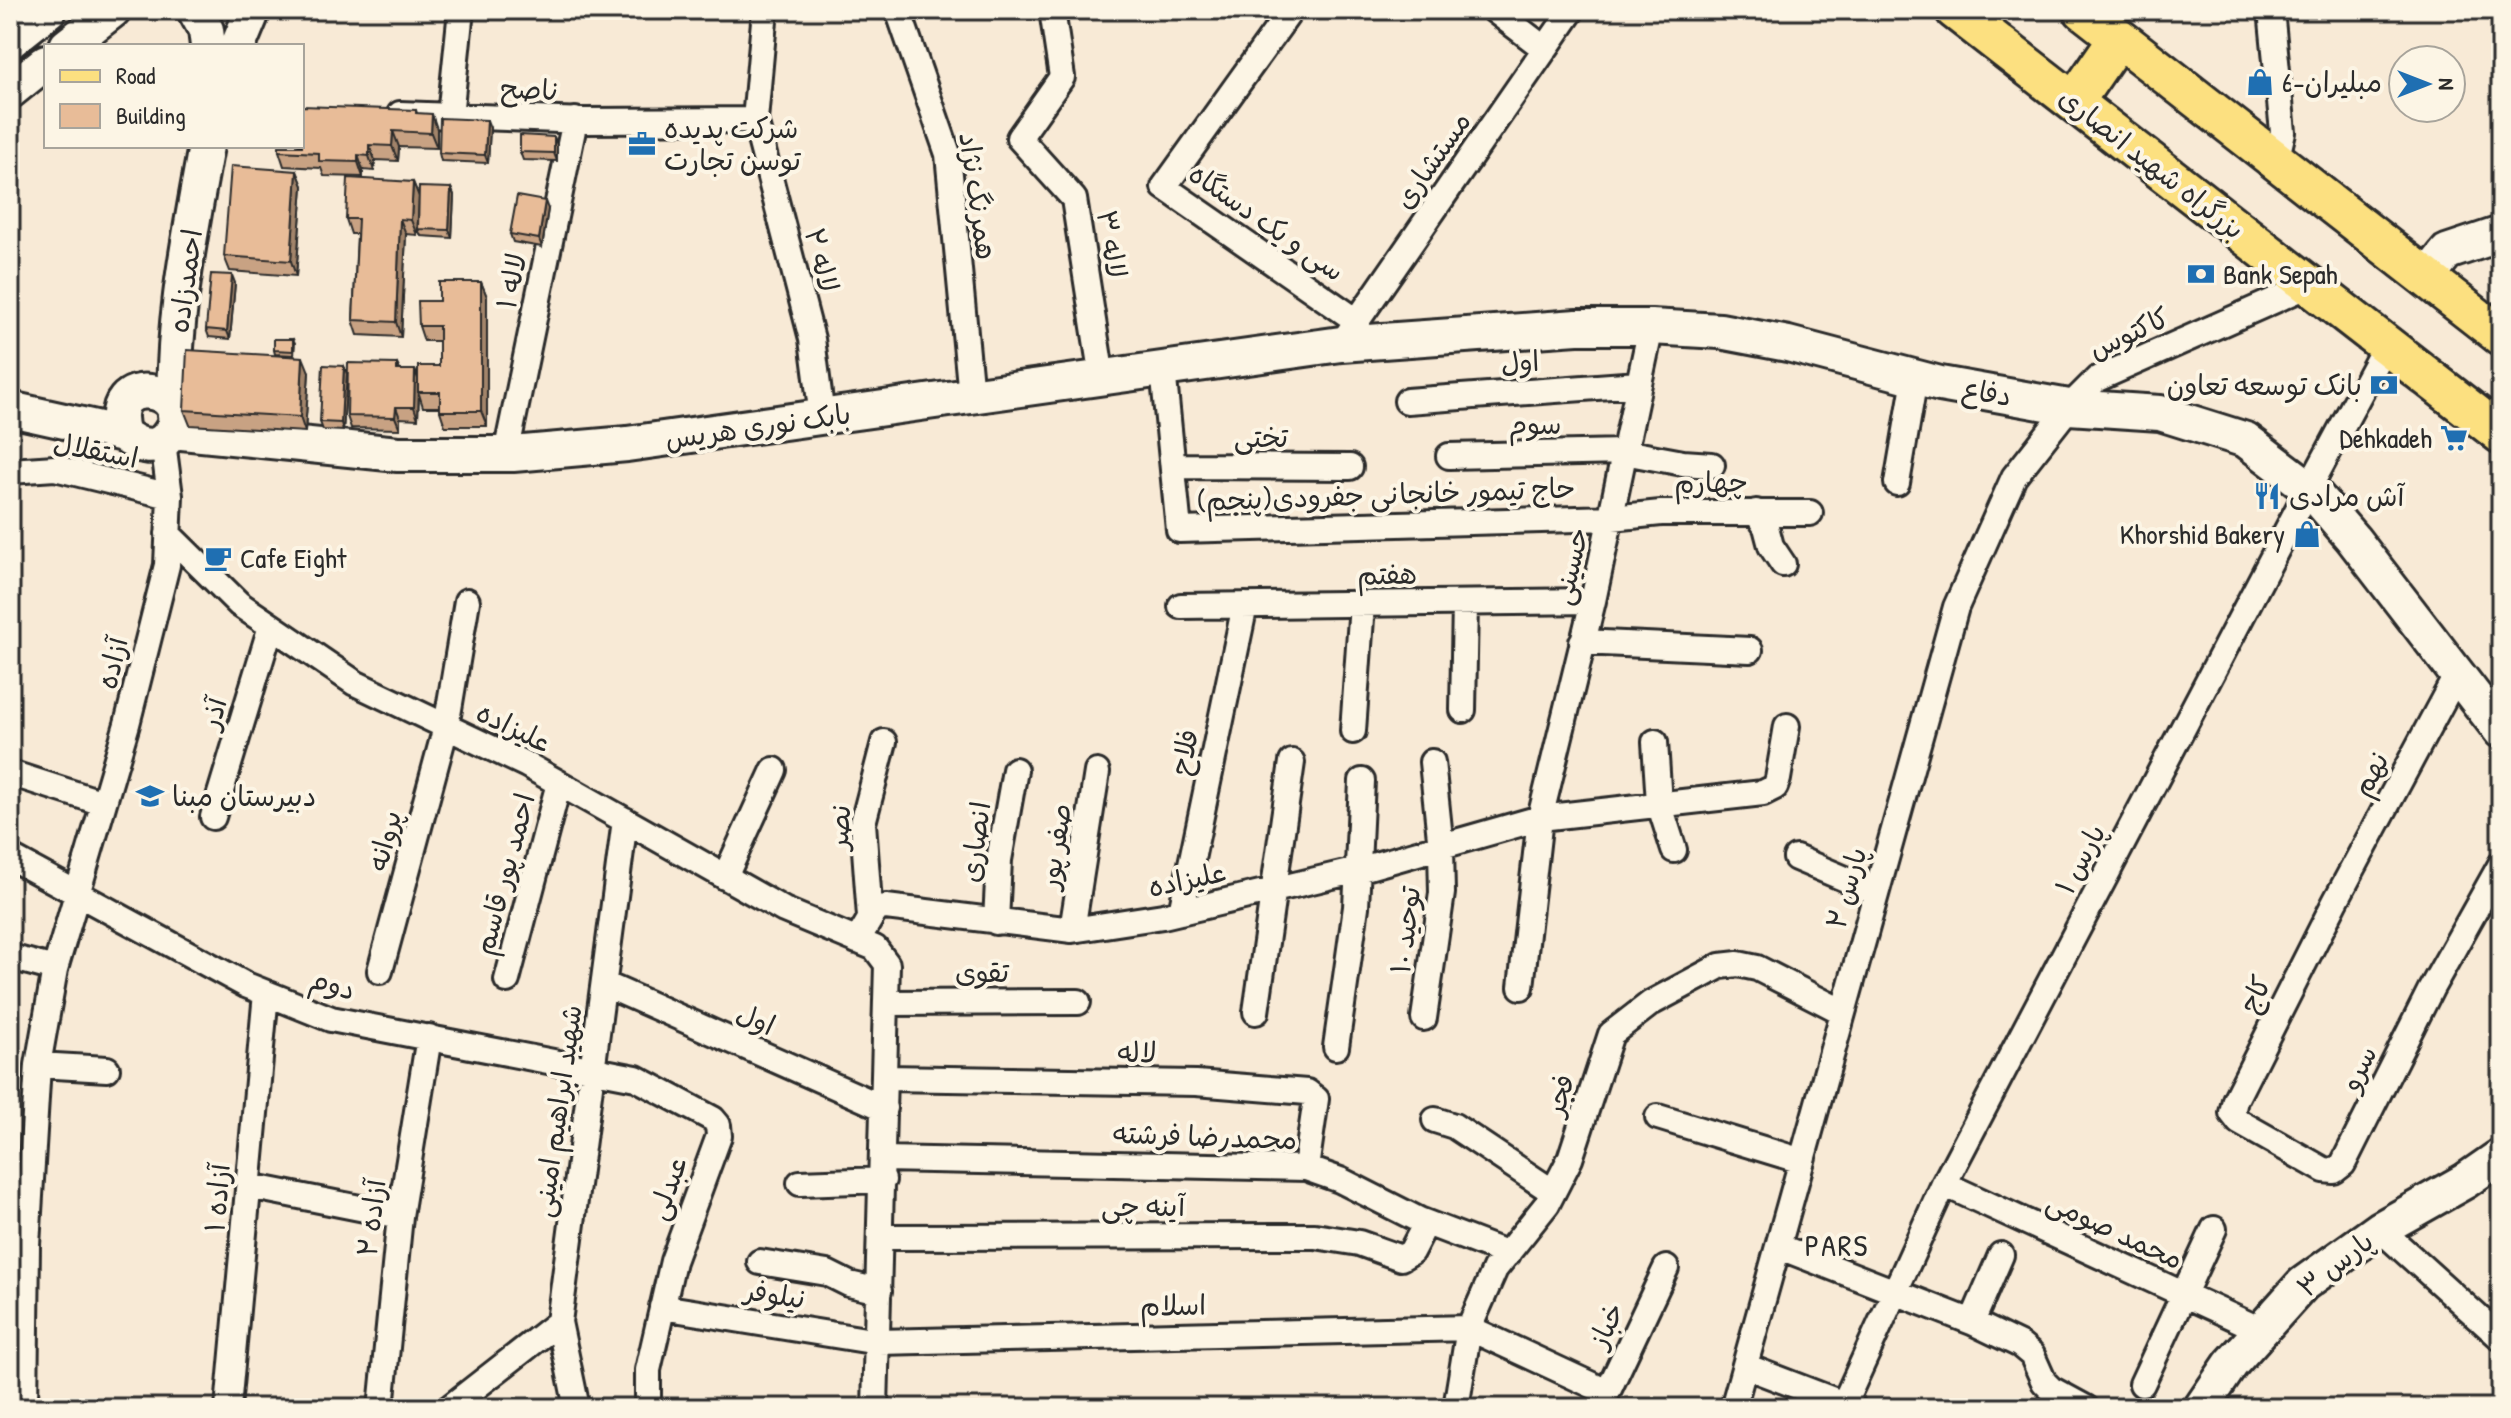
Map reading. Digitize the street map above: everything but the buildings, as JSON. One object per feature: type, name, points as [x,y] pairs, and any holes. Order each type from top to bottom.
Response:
[{"type":"main road","points":[[10,41],[49,10]]},
{"type":"main road","points":[[70,44],[113,10]]},
{"type":"main road","points":[[195,10],[206,30],[208,44]]},
{"type":"main road","points":[[239,44],[253,10]]},
{"type":"main road","name":"بزرگراه شهید انصاری","points":[[1955,10],[2501,434]]},
{"type":"main road","points":[[2083,10],[2501,336]]},
{"type":"main road","points":[[2074,102],[2118,38]]},
{"type":"main road","points":[[10,91],[44,64]]},
{"type":"main road","name":"احمدزاده","points":[[170,430],[186,256],[206,148]]},
{"type":"main road","points":[[2426,278],[2447,252],[2501,234]]},
{"type":"main road","name":"دفاع","points":[[1349,333],[1651,327],[1734,334],[1788,344],[1915,378],[2069,407],[2160,413],[2246,440],[2309,488],[2353,539],[2501,731]]},
{"type":"main road","name":"بابک نوری هریس","points":[[170,430],[398,454],[506,454],[627,444],[1102,378],[1349,333]]},
{"type":"main road","points":[[123,434],[119,420],[121,406],[138,392],[176,347]]},
{"type":"main road","points":[[10,409],[61,421],[123,434],[134,444],[149,447],[170,430],[170,402],[159,393],[138,392],[61,421]]},
{"type":"main road","name":"پارس ۳","points":[[2207,1406],[2231,1364],[2303,1284],[2380,1229],[2465,1181],[2501,1156]]},
{"type":"street","points":[[450,116],[461,10]]},
{"type":"street","name":"لاله ۲","points":[[765,10],[755,120],[812,339],[822,417]]},
{"type":"street","name":"همرنگ نژاد","points":[[898,10],[948,154],[971,396]]},
{"type":"street","name":"لاله ۳","points":[[1052,10],[1062,77],[1019,138],[1074,199],[1102,378]]},
{"type":"street","name":"سی و یک دستگاه","points":[[1291,10],[1164,187],[1349,333]]},
{"type":"street","points":[[1494,10],[1545,49]]},
{"type":"street","name":"مستشاری","points":[[1349,333],[1572,10]]},
{"type":"street","points":[[2271,10],[2283,132],[2276,161]]},
{"type":"street","name":"ناصح","points":[[374,113],[575,120],[755,120]]},
{"type":"street","name":"لاله ۱","points":[[506,454],[575,120]]},
{"type":"street","name":"کاکتوس","points":[[2069,407],[2097,379],[2309,285]]},
{"type":"street","name":"حسینی","points":[[1548,817],[1582,642],[1612,518],[1651,327]]},
{"type":"street","name":"پارس ۱","points":[[1847,1407],[1944,1184],[2386,345]]},
{"type":"street","name":"حاج تیمور خانجانی جفرودی(پنجم)","points":[[1163,369],[1179,530],[1612,518]]},
{"type":"street","points":[[1897,483],[1915,378]]},
{"type":"street","name":"اول","points":[[1407,401],[1638,384]]},
{"type":"street","name":"پارس ۲","points":[[1733,1408],[1956,607],[2014,477],[2069,407]]},
{"type":"street","name":"آزاده","points":[[25,1408],[18,1245],[38,1065],[55,969],[167,565],[170,430]]},
{"type":"street","points":[[1624,452],[1712,465]]},
{"type":"street","name":"سوم","points":[[1449,456],[1624,452]]},
{"type":"street","name":"تختی","points":[[1173,466],[1350,467]]},
{"type":"street","name":"استقلال","points":[[10,471],[55,468],[170,496]]},
{"type":"street","points":[[1756,512],[1783,564]]},
{"type":"street","name":"چهارم","points":[[1612,518],[1661,513],[1810,513]]},
{"type":"street","name":"علیزاده","points":[[168,534],[239,604],[355,683],[559,783],[784,910],[866,944]]},
{"type":"street","name":"پروانه","points":[[380,971],[446,727],[467,601]]},
{"type":"street","name":"هفتم","points":[[1181,606],[1593,601]]},
{"type":"street","points":[[1463,710],[1465,603]]},
{"type":"street","points":[[1353,731],[1362,604]]},
{"type":"street","name":"فلاح","points":[[1181,912],[1245,605]]},
{"type":"street","name":"آذر","points":[[213,817],[271,626]]},
{"type":"street","points":[[1582,642],[1750,650]]},
{"type":"street","name":"نهم","points":[[2335,902],[2457,674]]},
{"type":"street","name":"علیزاده","points":[[1548,817],[1763,793],[1775,787],[1787,726]]},
{"type":"street","name":"نصر","points":[[870,917],[863,823],[884,742]]},
{"type":"street","points":[[1655,742],[1659,803],[1674,850]]},
{"type":"street","points":[[1256,1012],[1292,762]]},
{"type":"street","name":"توحید ۱۰","points":[[1424,1018],[1442,893],[1441,848],[1432,762]]},
{"type":"street","points":[[725,877],[774,770]]},
{"type":"street","name":"انصاری","points":[[996,922],[999,860],[1015,770]]},
{"type":"street","name":"صفر پور","points":[[1072,930],[1097,772]]},
{"type":"street","points":[[10,773],[103,803]]},
{"type":"street","points":[[1336,1047],[1356,907],[1362,781]]},
{"type":"street","name":"احمد پور قاسم","points":[[507,980],[559,783]]},
{"type":"street","name":"علیزاده","points":[[870,917],[876,909],[886,907],[1072,930],[1181,912],[1358,870],[1548,817],[1600,810]]},
{"type":"street","points":[[1521,987],[1548,817]]},
{"type":"street","name":"شهید ابراهیم امینی","points":[[577,1408],[559,1322],[625,820]]},
{"type":"street","name":"دوم","points":[[10,857],[246,985],[331,1019],[592,1068]]},
{"type":"street","points":[[1796,858],[1876,892]]},
{"type":"street","name":"سرو","points":[[2334,1171],[2343,1164],[2431,989],[2501,864]]},
{"type":"street","name":"کاج","points":[[2334,1171],[2324,1170],[2251,1129],[2232,1113],[2235,1100],[2335,902]]},
{"type":"street","points":[[870,917],[866,944],[887,964],[875,1408]]},
{"type":"street","points":[[10,957],[55,969]]},
{"type":"street","name":"فجر","points":[[1456,1408],[1469,1328],[1495,1269],[1547,1204],[1570,1159],[1611,1034],[1651,1003],[1720,966],[1738,964],[1757,968],[1843,1012]]},
{"type":"street","name":"اول","points":[[604,984],[884,1108]]},
{"type":"street","name":"آزاده ۱","points":[[228,1408],[266,993]]},
{"type":"street","name":"تقوی","points":[[886,1003],[1078,1002]]},
{"type":"street","name":"آزاده ۲","points":[[381,1408],[400,1216],[429,1037]]},
{"type":"street","points":[[38,1065],[107,1069]]},
{"type":"street","name":"عبدلی","points":[[592,1068],[636,1078],[713,1119],[718,1125],[719,1136],[673,1261],[648,1370],[648,1408]]},
{"type":"street","name":"لاله","points":[[885,1078],[1196,1083],[1307,1092],[1316,1099],[1306,1168]]},
{"type":"street","points":[[1658,1117],[1802,1161]]},
{"type":"street","points":[[1435,1120],[1454,1126],[1553,1192]]},
{"type":"street","name":"محمدرضا فرشته","points":[[800,1183],[883,1169],[1306,1168],[1340,1180],[1426,1223],[1508,1254]]},
{"type":"street","name":"محمد صومی","points":[[1944,1184],[2261,1330]]},
{"type":"street","points":[[249,1186],[400,1216]]},
{"type":"street","name":"آینه چی","points":[[881,1237],[1315,1236],[1359,1243],[1401,1258],[1411,1252],[1426,1223]]},
{"type":"street","points":[[2142,1384],[2214,1229]]},
{"type":"street","points":[[2380,1229],[2501,1338]]},
{"type":"street","points":[[1780,1247],[1972,1322],[2027,1350],[2051,1389],[2086,1408]]},
{"type":"street","points":[[1972,1322],[2001,1255]]},
{"type":"street","points":[[760,1262],[827,1273],[849,1284],[879,1291]]},
{"type":"street","name":"خباز","points":[[1603,1400],[1666,1268]]},
{"type":"street","name":"نیلوفر","points":[[662,1307],[878,1342]]},
{"type":"street","points":[[449,1408],[559,1322]]},
{"type":"street","points":[[1469,1328],[1603,1400]]},
{"type":"street","name":"اسلام","points":[[878,1342],[1469,1328]]},
{"type":"street","points":[[1745,1366],[1847,1407]]},
{"type":"place","name":"مبلیران-6","points":[[2260,82]]},
{"type":"place","name":"شرکت پدیده توسن تجارت","points":[[642,144]]},
{"type":"place","name":"Bank Sepah","points":[[2201,274]]},
{"type":"place","name":"بانک توسعه تعاون","points":[[2384,385]]},
{"type":"place","name":"Dehkadeh","points":[[2454,438]]},
{"type":"place","name":"آش مرادی","points":[[2267,496]]},
{"type":"place","name":"Khorshid Bakery","points":[[2307,534]]},
{"type":"place","name":"Cafe Eight","points":[[218,558]]},
{"type":"place","name":"دبیرستان مبنا","points":[[150,796]]},
{"type":"district","name":"PARS","points":[[1837,1245]]}]
